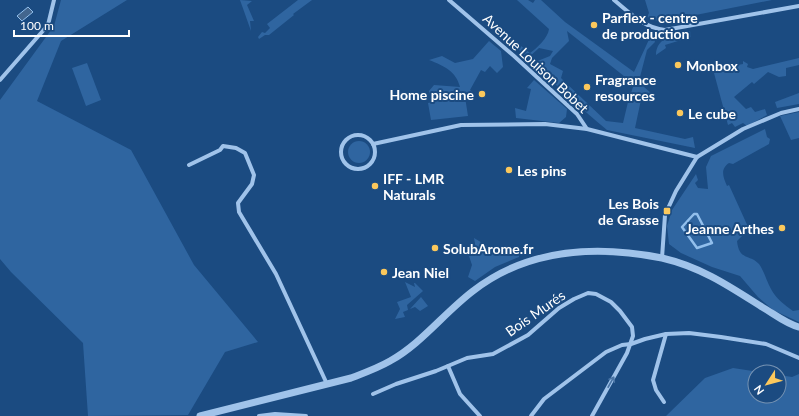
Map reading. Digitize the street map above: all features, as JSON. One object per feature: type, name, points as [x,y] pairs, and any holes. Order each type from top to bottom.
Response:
[{"type":"street","points":[[0,80],[48,25],[54,0]]},
{"type":"street","name":"Avenue Louison Bobet","points":[[449,0],[526,66],[577,114],[588,129]]},
{"type":"street","points":[[614,0],[646,25],[653,29],[665,30],[799,6]]},
{"type":"street","points":[[662,258],[665,215],[676,191],[697,157],[743,129],[781,113],[799,109]]},
{"type":"street","points":[[373,144],[462,125],[546,124],[588,129],[697,157]]},
{"type":"street","points":[[361,135],[368,138],[373,144],[376,152],[370,166],[355,170],[348,167],[343,161],[341,153],[342,146],[346,139],[361,135]]},
{"type":"street","points":[[189,165],[220,150],[223,146],[236,148],[245,153],[254,175],[252,184],[238,203],[239,212],[276,274],[327,384]]},
{"type":"street","points":[[200,416],[357,376],[390,361],[417,341],[472,292],[499,272],[552,254],[580,252],[662,258],[702,270],[799,327]]},
{"type":"street","name":"Bois Murés","points":[[373,394],[467,358],[493,354],[528,334],[559,308],[588,293],[600,296],[620,311],[632,327],[633,336],[631,344]]},
{"type":"street","points":[[532,416],[544,399],[606,352],[622,345],[631,344],[666,334],[689,333],[766,344],[799,358]]},
{"type":"street","points":[[664,402],[656,390],[653,380],[666,334]]},
{"type":"street","points":[[592,416],[631,344]]},
{"type":"street","points":[[448,366],[460,394],[480,416]]},
{"type":"street","points":[[260,416],[275,414],[306,416]]},
{"type":"shaded area","points":[[61,0],[127,0],[61,41],[37,101],[131,150],[194,265],[258,342],[225,352],[188,415],[88,416],[83,343],[11,272],[0,259],[0,100],[54,26]]},
{"type":"shaded area","points":[[240,0],[252,1],[247,5],[254,21],[250,21],[251,31]]},
{"type":"shaded area","points":[[298,0],[312,0],[269,35],[265,35],[259,39],[258,37],[262,32],[265,33],[270,28],[267,24]]},
{"type":"shaded area","points":[[517,0],[528,0],[533,3],[535,0],[541,0],[565,22],[634,72],[652,33],[655,42],[647,50],[640,77],[644,87],[651,93],[650,96],[642,95],[635,128],[685,139],[693,137],[695,148],[607,130],[535,67],[535,62],[550,56],[553,51],[539,48],[528,58],[490,24],[492,21],[515,45],[517,43],[530,53],[539,46],[549,29]],"holes":[[[567,31],[634,84],[623,123],[606,121],[561,78],[563,71],[550,64],[552,58],[569,41]]]},
{"type":"shaded area","points":[[645,0],[772,0],[660,22],[647,17],[649,13]]},
{"type":"shaded area","points":[[28,7],[33,12],[22,21],[17,16]]},
{"type":"shaded area","points":[[690,31],[691,37],[665,45],[666,48],[656,55],[659,44],[663,40],[673,35]]},
{"type":"shaded area","points":[[489,41],[501,51],[503,67],[497,73],[490,66],[485,72],[481,70],[470,90],[474,93],[471,96],[465,97],[468,116],[431,120],[428,103],[432,102],[429,91],[434,85],[460,87],[456,77],[449,70],[429,60],[442,56],[455,63],[473,59]]},
{"type":"shaded area","points":[[799,58],[799,65],[786,68],[786,76],[779,77],[768,72],[754,84],[752,82],[734,97],[746,109],[751,107],[755,112],[765,109],[767,115],[747,126],[743,123],[735,127],[732,123],[728,125],[714,73],[721,68],[743,64],[743,61],[748,64],[747,67],[753,69]]},
{"type":"shaded area","points":[[87,63],[101,100],[86,106],[72,68]]},
{"type":"shaded area","points":[[534,80],[567,109],[566,117],[559,123],[516,118],[515,108],[526,111],[531,89],[527,88]]},
{"type":"shaded area","points":[[799,93],[799,104],[777,108],[775,102]]},
{"type":"shaded area","points":[[799,112],[799,138],[791,140],[780,116]]},
{"type":"shaded area","points":[[765,129],[767,137],[770,139],[769,144],[733,164],[729,163],[724,168],[723,173],[727,186],[729,185],[749,229],[737,241],[740,252],[759,264],[773,293],[778,299],[793,311],[799,310],[799,322],[773,310],[758,297],[740,276],[712,267],[681,253],[669,244],[667,226],[672,210],[696,174],[698,180],[695,183],[698,188],[708,189],[706,167],[711,156]]},
{"type":"shaded area","points":[[359,141],[367,144],[370,152],[367,160],[359,163],[351,160],[348,152],[351,144]]},
{"type":"shaded area","points":[[474,238],[489,247],[519,249],[519,257],[495,267],[475,281],[468,277],[472,265],[469,256],[477,255]]},
{"type":"shaded area","points":[[405,282],[415,287],[415,283],[423,291],[407,305],[408,310],[403,312],[405,317],[395,319],[400,309],[397,302],[411,297]]},
{"type":"shaded area","points":[[421,297],[428,306],[420,311],[415,307],[410,309]]},
{"type":"shaded area","points":[[733,368],[747,370],[747,404],[787,404],[787,376],[792,377],[799,374],[799,416],[666,416],[705,378]]},
{"type":"waterway","points":[[694,214],[697,214],[712,243],[697,248],[682,227],[694,214]]},
{"type":"place","name":"Parflex - centre de production","points":[[594,25]]},
{"type":"place","name":"Monbox","points":[[678,65]]},
{"type":"place","name":"Fragrance resources","points":[[587,87]]},
{"type":"place","name":"Home piscine","points":[[482,94]]},
{"type":"place","name":"Le cube","points":[[680,113]]},
{"type":"place","name":"Les pins","points":[[509,170]]},
{"type":"place","name":"IFF - LMR Naturals","points":[[375,186]]},
{"type":"place","name":"Les Bois de Grasse","points":[[667,211]]},
{"type":"place","name":"Jeanne Arthes","points":[[782,228]]},
{"type":"place","name":"SolubArome.fr","points":[[435,248]]},
{"type":"place","name":"Jean Niel","points":[[384,272]]}]
